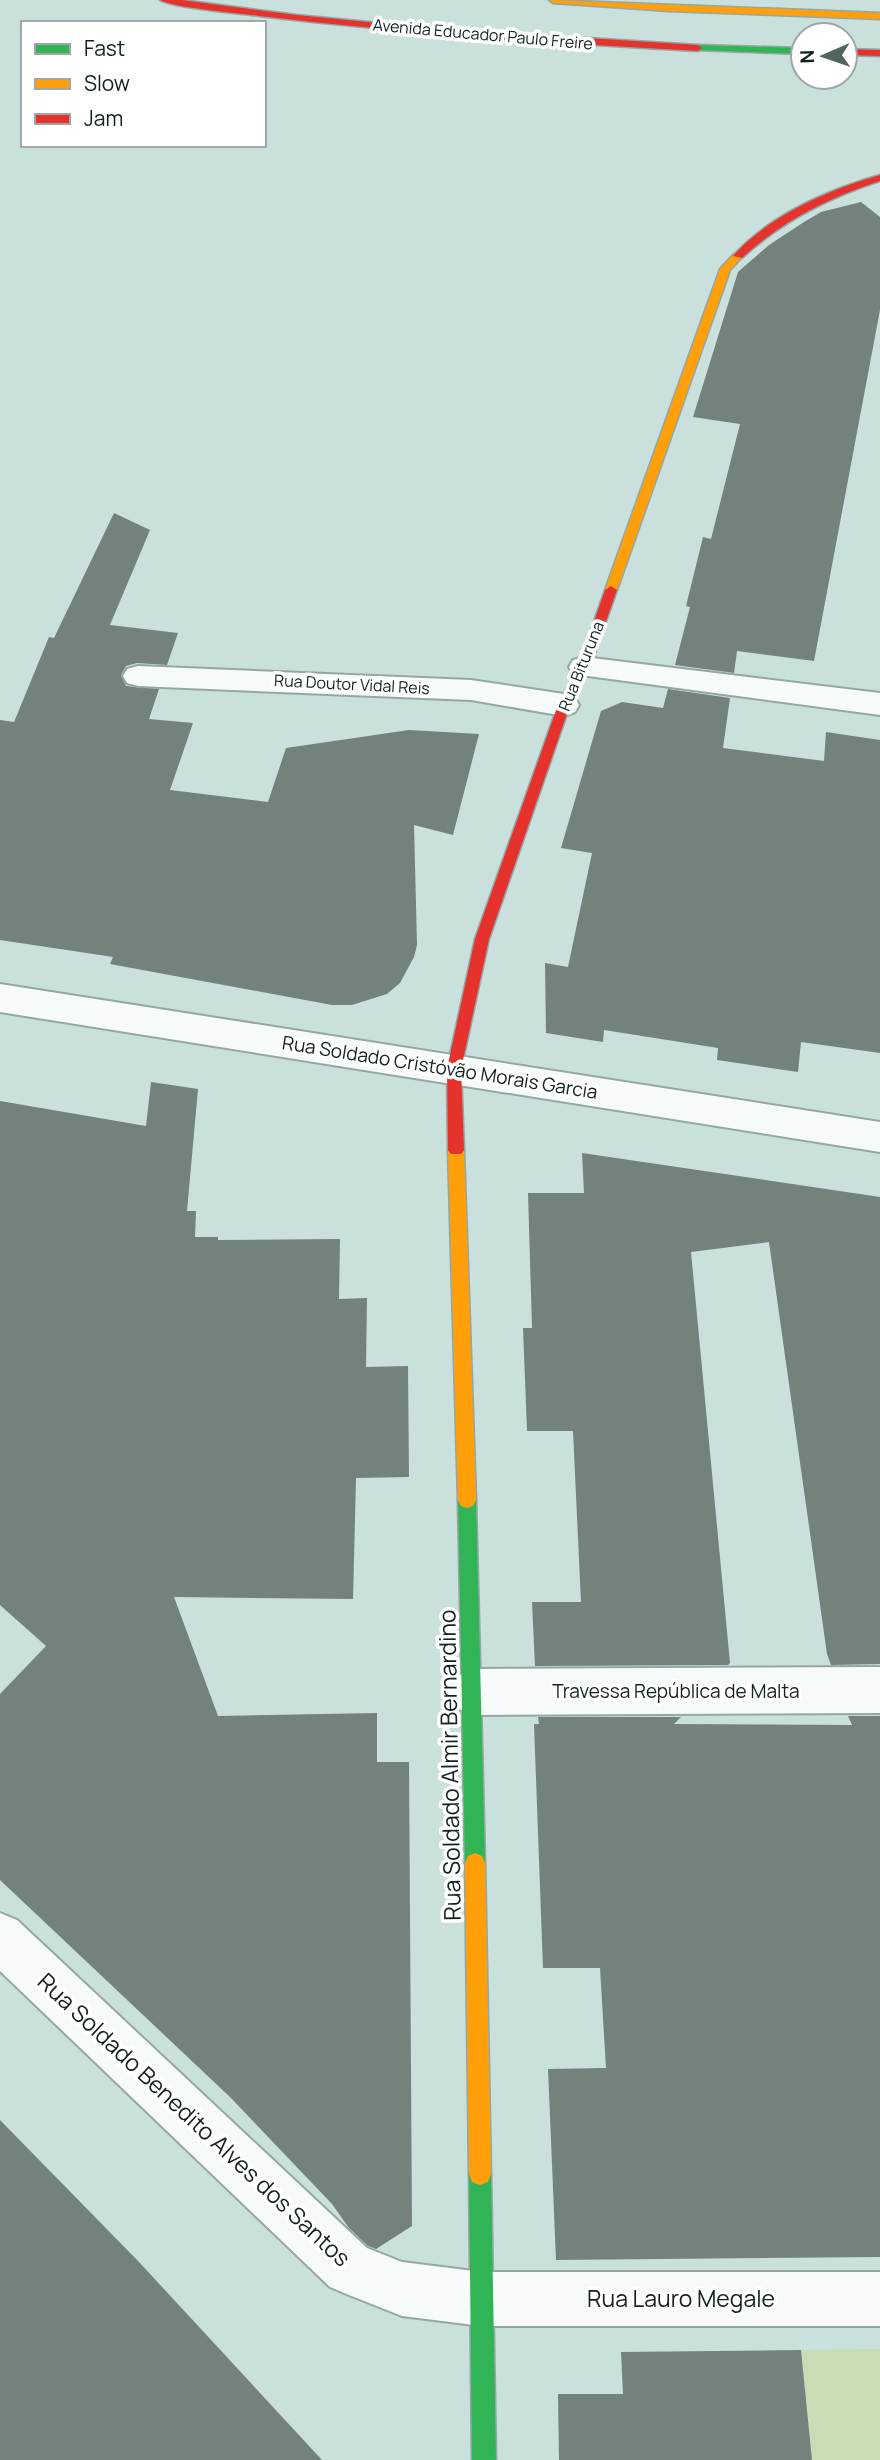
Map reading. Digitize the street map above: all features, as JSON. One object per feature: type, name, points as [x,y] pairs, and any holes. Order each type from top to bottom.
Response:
[{"type":"main road","name":"Avenida Educador Paulo Freire","points":[[164,0],[236,11],[511,37],[652,47],[789,51]]},
{"type":"main road","points":[[553,0],[669,8],[880,16]]},
{"type":"main road","points":[[859,52],[880,52]]},
{"type":"main road","name":"Rua Bituruna","points":[[454,1069],[481,939],[564,705],[583,667],[725,269],[758,237],[815,203],[856,184],[880,178]]},
{"type":"main road","name":"Rua Soldado Almir Bernardino","points":[[454,1069],[473,1692],[484,2460]]},
{"type":"street","points":[[583,667],[880,704]]},
{"type":"street","name":"Rua Doutor Vidal Reis","points":[[138,676],[380,684],[471,690],[564,705]]},
{"type":"street","name":"Rua Soldado Cristóvão Morais Garcia","points":[[0,998],[880,1137]]},
{"type":"street","name":"Travessa República de Malta","points":[[473,1692],[880,1690]]},
{"type":"street","name":"Rua Soldado Benedito Alves dos Santos","points":[[0,1937],[349,2268],[402,2289],[482,2298]]},
{"type":"street","name":"Rua Lauro Megale","points":[[482,2298],[880,2299]]},
{"type":"green space","points":[[880,2349],[880,2460],[812,2460],[801,2350]]},
{"type":"building","points":[[861,202],[880,217],[880,310],[814,661],[737,651],[734,673],[675,665],[690,607],[686,606],[703,537],[711,539],[740,424],[693,417],[738,272],[769,245],[821,212]]},
{"type":"building","points":[[114,513],[150,530],[110,625],[178,633],[167,665],[137,663],[126,666],[121,675],[126,686],[159,689],[149,719],[193,723],[170,790],[268,802],[286,748],[409,730],[479,734],[453,835],[414,825],[417,945],[414,957],[400,983],[387,994],[352,1005],[332,1005],[110,964],[113,957],[0,940],[0,720],[14,722],[49,637],[54,638]]},
{"type":"building","points":[[668,689],[730,698],[723,748],[824,761],[826,732],[880,740],[880,1053],[801,1042],[798,1072],[717,1060],[718,1048],[604,1030],[603,1042],[546,1033],[545,963],[568,967],[592,853],[561,848],[601,711],[622,702],[663,708]]},
{"type":"building","points":[[151,1082],[198,1089],[187,1211],[196,1211],[195,1237],[218,1237],[218,1240],[340,1239],[339,1299],[367,1298],[366,1367],[408,1366],[409,1477],[356,1478],[353,1599],[174,1597],[218,1716],[377,1713],[377,1762],[409,1762],[412,2226],[376,2249],[368,2246],[349,2228],[332,2204],[230,2097],[0,1880],[0,1694],[46,1646],[0,1605],[0,1101],[146,1126]]},
{"type":"building","points":[[582,1153],[880,1197],[880,1664],[831,1665],[827,1654],[769,1242],[691,1252],[730,1663],[535,1666],[532,1602],[581,1602],[573,1431],[527,1431],[523,1328],[532,1328],[528,1193],[584,1193]]},
{"type":"building","points":[[848,1716],[880,1716],[880,2257],[556,2260],[548,2069],[606,2068],[600,1968],[543,1968],[534,1724],[539,1724],[538,1717],[681,1717],[674,1724],[852,1725]]},
{"type":"building","points":[[0,2120],[139,2262],[322,2460],[0,2460]]},
{"type":"building","points":[[801,2350],[812,2460],[559,2460],[558,2394],[623,2394],[621,2352]]},
{"type":"traffic: fast","points":[[698,48],[789,51]]},
{"type":"traffic: fast","points":[[467,1500],[475,1863]]},
{"type":"traffic: fast","points":[[480,2174],[484,2460]]},
{"type":"traffic: slow","points":[[553,0],[669,8],[880,16]]},
{"type":"traffic: slow","points":[[611,590],[725,269],[738,256]]},
{"type":"traffic: slow","points":[[456,1150],[467,1500]]},
{"type":"traffic: slow","points":[[475,1863],[480,2174]]},
{"type":"traffic: jam","points":[[164,0],[297,18],[430,31],[698,48]]},
{"type":"traffic: jam","points":[[859,52],[880,53]]},
{"type":"traffic: jam","points":[[738,256],[769,230],[804,208],[841,191],[880,178]]},
{"type":"traffic: jam","points":[[456,1150],[454,1069],[482,939],[564,705],[584,667],[611,590]]}]
